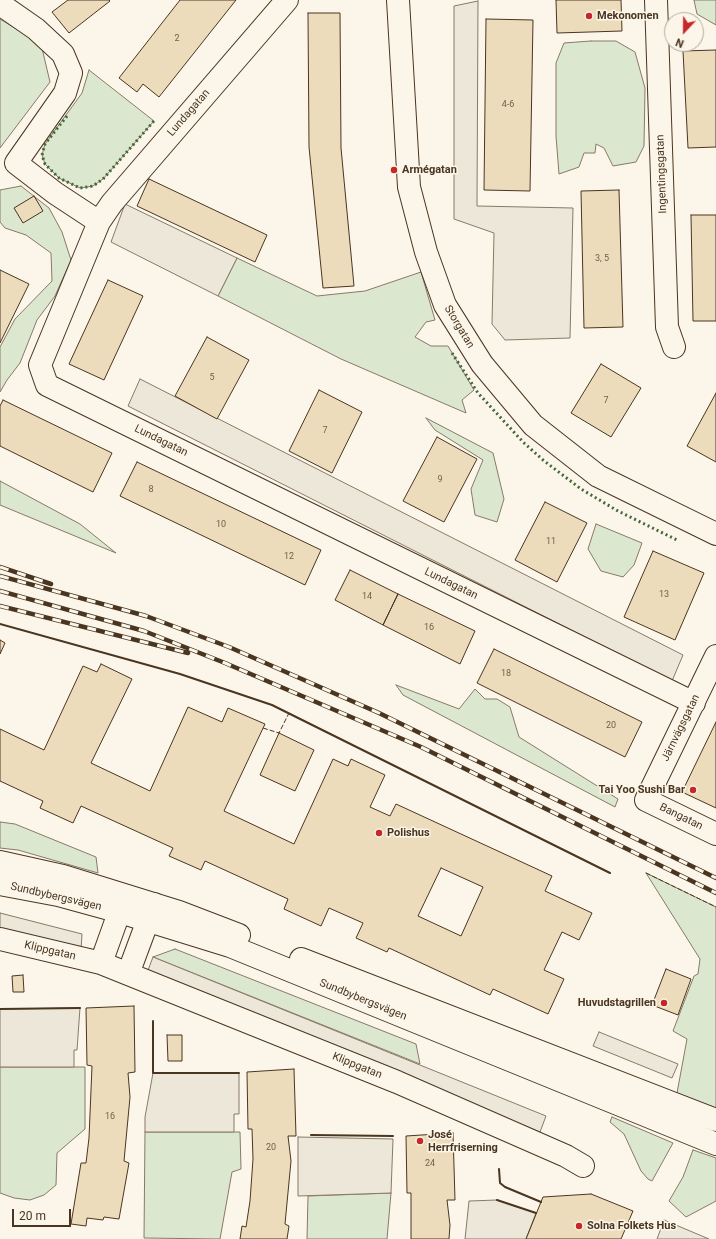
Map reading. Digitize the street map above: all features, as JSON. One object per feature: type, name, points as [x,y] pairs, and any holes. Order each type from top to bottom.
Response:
[{"type":"street","name":"Lundagatan","points":[[287,0],[112,203],[99,222],[40,365],[47,385],[694,703]]},
{"type":"street","name":"Storgatan","points":[[398,0],[409,187],[426,252],[445,304],[482,364],[533,425],[598,476],[716,534]]},
{"type":"street","name":"Ingentingsgatan","points":[[656,0],[667,327],[674,347]]},
{"type":"street","points":[[0,4],[36,29],[63,54],[71,73],[65,93],[8,167],[54,193],[99,222]]},
{"type":"street","name":"Järnvägsgatan","points":[[646,800],[694,703],[713,670]]},
{"type":"street","name":"Bangatan","points":[[646,800],[716,834]]},
{"type":"street","name":"Sundbybergsvägen","points":[[0,862],[62,876],[122,904]]},
{"type":"street","name":"Sundbybergsvägen","points":[[0,884],[58,895],[122,904],[236,933],[716,1120]]},
{"type":"street","points":[[101,963],[122,904]]},
{"type":"street","points":[[128,974],[151,912]]},
{"type":"street","name":"Sundbybergsvägen","points":[[151,912],[230,946],[716,1144]]},
{"type":"street","name":"Klippgatan","points":[[0,939],[101,963],[397,1082],[566,1156],[583,1166]]},
{"type":"green space","points":[[694,0],[716,0],[716,25],[704,18],[704,12],[697,12]]},
{"type":"green space","points":[[0,19],[41,44],[50,82],[0,148]]},
{"type":"green space","points":[[616,41],[635,52],[645,88],[644,146],[636,162],[613,166],[604,148],[596,144],[595,153],[584,153],[579,167],[559,174],[556,136],[556,63],[564,43]]},
{"type":"green space","points":[[89,70],[154,121],[103,179],[93,186],[80,188],[59,178],[45,164],[42,155],[45,144],[82,93]]},
{"type":"green space","points":[[21,186],[49,208],[62,232],[71,260],[55,296],[37,320],[20,363],[0,392],[0,347],[15,319],[52,281],[51,253],[26,235],[5,228],[0,222],[0,190]]},
{"type":"green space","points":[[237,258],[317,296],[365,291],[421,272],[435,320],[426,322],[415,337],[431,346],[448,346],[474,390],[462,400],[466,413],[341,359],[218,296]]},
{"type":"green space","points":[[426,418],[493,453],[504,499],[497,522],[475,515],[471,489],[483,460],[435,430]]},
{"type":"green space","points":[[0,481],[80,524],[116,553],[0,505]]},
{"type":"green space","points":[[596,524],[642,543],[634,565],[623,577],[601,571],[588,549]]},
{"type":"green space","points":[[396,685],[459,709],[475,689],[485,699],[497,699],[510,707],[519,737],[618,799],[615,807],[403,695]]},
{"type":"green space","points":[[0,822],[15,824],[96,857],[98,873],[18,850],[0,848]]},
{"type":"green space","points":[[646,873],[716,907],[716,1108],[677,1093],[687,1039],[673,1031],[694,976],[698,974],[700,959]]},
{"type":"green space","points":[[175,949],[416,1044],[420,1064],[153,957]]},
{"type":"green space","points":[[0,1067],[85,1067],[85,1129],[57,1153],[56,1185],[44,1195],[30,1200],[14,1198],[0,1193]]},
{"type":"green space","points":[[612,1117],[673,1143],[652,1181],[648,1179],[641,1171],[624,1134],[610,1122]]},
{"type":"green space","points":[[145,1132],[240,1132],[241,1169],[232,1172],[220,1239],[144,1238]]},
{"type":"green space","points":[[693,1150],[716,1158],[716,1201],[686,1217],[669,1201],[683,1177]]},
{"type":"green space","points":[[391,1193],[387,1239],[307,1239],[308,1196]]},
{"type":"shaded area","points":[[478,1],[477,206],[573,208],[570,338],[505,340],[492,324],[494,233],[454,219],[454,6]]},
{"type":"shaded area","points":[[125,204],[237,258],[218,296],[111,242]]},
{"type":"shaded area","points":[[140,379],[683,655],[672,681],[128,406]]},
{"type":"shaded area","points":[[0,913],[82,934],[81,950],[0,933]]},
{"type":"shaded area","points":[[153,957],[546,1116],[540,1132],[147,973]]},
{"type":"shaded area","points":[[80,1008],[77,1050],[74,1050],[74,1067],[0,1067],[0,1009]]},
{"type":"shaded area","points":[[599,1032],[678,1064],[672,1078],[593,1046]]},
{"type":"shaded area","points":[[153,1073],[239,1073],[239,1114],[234,1114],[234,1132],[145,1132],[145,1117]]},
{"type":"shaded area","points":[[298,1137],[393,1139],[391,1193],[298,1196]]},
{"type":"shaded area","points":[[497,1200],[536,1213],[526,1239],[465,1239],[469,1201]]},
{"type":"shaded area","points":[[664,1220],[709,1239],[657,1239]]},
{"type":"building","points":[[68,0],[110,1],[69,33],[52,12]]},
{"type":"building","points":[[180,0],[236,0],[159,97],[143,84],[137,92],[119,78]]},
{"type":"building","name":"Mekonomen","points":[[556,0],[621,0],[622,31],[557,33]]},
{"type":"building","points":[[308,13],[340,13],[341,148],[354,286],[323,288],[309,147]]},
{"type":"building","points":[[486,19],[533,20],[530,191],[484,190]]},
{"type":"building","points":[[704,50],[716,50],[716,147],[688,148],[683,52],[704,52]]},
{"type":"building","points":[[149,179],[267,235],[255,262],[137,206]]},
{"type":"building","points":[[619,190],[623,327],[584,328],[581,191]]},
{"type":"building","points":[[34,196],[43,211],[23,223],[14,208]]},
{"type":"building","points":[[691,215],[716,215],[716,321],[693,321]]},
{"type":"building","points":[[0,270],[29,284],[0,343]]},
{"type":"building","points":[[108,280],[143,296],[104,380],[69,364]]},
{"type":"building","points":[[207,337],[249,360],[217,419],[175,396]]},
{"type":"building","points":[[601,364],[641,388],[611,437],[571,413]]},
{"type":"building","points":[[319,390],[362,412],[332,473],[289,451]]},
{"type":"building","points":[[716,393],[716,462],[687,446]]},
{"type":"building","points":[[3,400],[112,453],[93,492],[0,446],[0,406]]},
{"type":"building","points":[[437,437],[477,459],[444,522],[403,501]]},
{"type":"building","points":[[137,462],[321,550],[305,585],[120,496]]},
{"type":"building","points":[[545,502],[587,523],[557,582],[515,560]]},
{"type":"building","points":[[653,551],[704,573],[675,640],[624,617]]},
{"type":"building","points":[[350,570],[398,594],[383,625],[335,600]]},
{"type":"building","points":[[398,594],[475,631],[460,664],[383,625]]},
{"type":"building","points":[[0,640],[5,643],[0,654]]},
{"type":"building","points":[[494,649],[642,722],[625,757],[477,683]]},
{"type":"building","name":"Polishus","points":[[101,664],[132,679],[91,763],[150,791],[188,707],[222,722],[228,708],[265,724],[224,811],[294,844],[333,759],[348,766],[351,759],[385,775],[370,807],[390,816],[396,804],[552,876],[545,891],[592,913],[579,940],[562,932],[544,970],[564,979],[548,1014],[493,989],[490,995],[389,948],[387,952],[356,938],[363,923],[329,908],[321,926],[284,909],[288,899],[205,861],[201,870],[169,856],[173,848],[81,806],[73,823],[40,808],[43,801],[0,781],[0,729],[44,750],[83,666],[97,672]],"holes":[[[441,868],[483,887],[461,936],[418,916]]]},
{"type":"building","points":[[716,722],[716,808],[682,792]]},
{"type":"building","points":[[279,733],[314,750],[295,791],[260,775]]},
{"type":"building","points":[[666,969],[691,979],[678,1015],[652,1005]]},
{"type":"building","points":[[23,975],[24,992],[13,992],[12,976]]},
{"type":"building","points":[[134,1006],[135,1072],[128,1073],[130,1097],[124,1161],[129,1163],[119,1219],[104,1217],[103,1220],[87,1218],[86,1226],[71,1224],[81,1163],[86,1163],[89,1138],[92,1066],[87,1065],[86,1008]]},
{"type":"building","points":[[167,1035],[182,1035],[182,1061],[168,1061]]},
{"type":"building","points":[[294,1069],[296,1136],[288,1136],[291,1161],[285,1224],[289,1226],[287,1239],[240,1239],[242,1226],[246,1227],[250,1201],[253,1159],[252,1129],[248,1129],[247,1072]]},
{"type":"building","points":[[453,1133],[455,1200],[447,1200],[450,1225],[449,1239],[411,1239],[411,1193],[407,1193],[406,1136]]},
{"type":"building","name":"Solna Folkets Hus","points":[[591,1194],[633,1211],[621,1239],[526,1239],[543,1197]]},
{"type":"railway","points":[[0,567],[51,584]]},
{"type":"railway","points":[[0,576],[146,616],[229,647],[379,713],[716,878]]},
{"type":"railway","points":[[0,591],[144,631],[225,663],[421,747],[716,893]]},
{"type":"railway","points":[[0,606],[188,653]]},
{"type":"hedge","points":[[67,116],[45,144],[42,155],[45,164],[59,178],[80,188],[93,186],[103,179],[154,121]]},
{"type":"hedge","points":[[452,353],[478,393],[523,442],[543,460],[581,489],[618,511],[677,540]]},
{"type":"fence","points":[[263,728],[279,733],[289,713]]},
{"type":"fence","points":[[646,873],[716,907]]},
{"type":"wall","points":[[0,624],[180,674],[272,705],[610,873]]},
{"type":"wall","points":[[0,1009],[80,1008]]},
{"type":"wall","points":[[153,1021],[153,1073],[239,1073]]},
{"type":"wall","points":[[311,1135],[393,1136]]},
{"type":"wall","points":[[499,1169],[500,1183],[505,1187],[541,1202]]},
{"type":"wall","points":[[497,1200],[536,1213]]},
{"type":"place","name":"Mekonomen","points":[[589,16]]},
{"type":"place","name":"Armégatan","points":[[394,170]]},
{"type":"place","name":"Tai Yoo Sushi Bar","points":[[693,790]]},
{"type":"place","name":"Polishus","points":[[379,833]]},
{"type":"place","name":"Huvudstagrillen","points":[[664,1003]]},
{"type":"place","name":"José Herrfriserning","points":[[420,1141]]},
{"type":"place","name":"Solna Folkets Hus","points":[[579,1226]]}]
